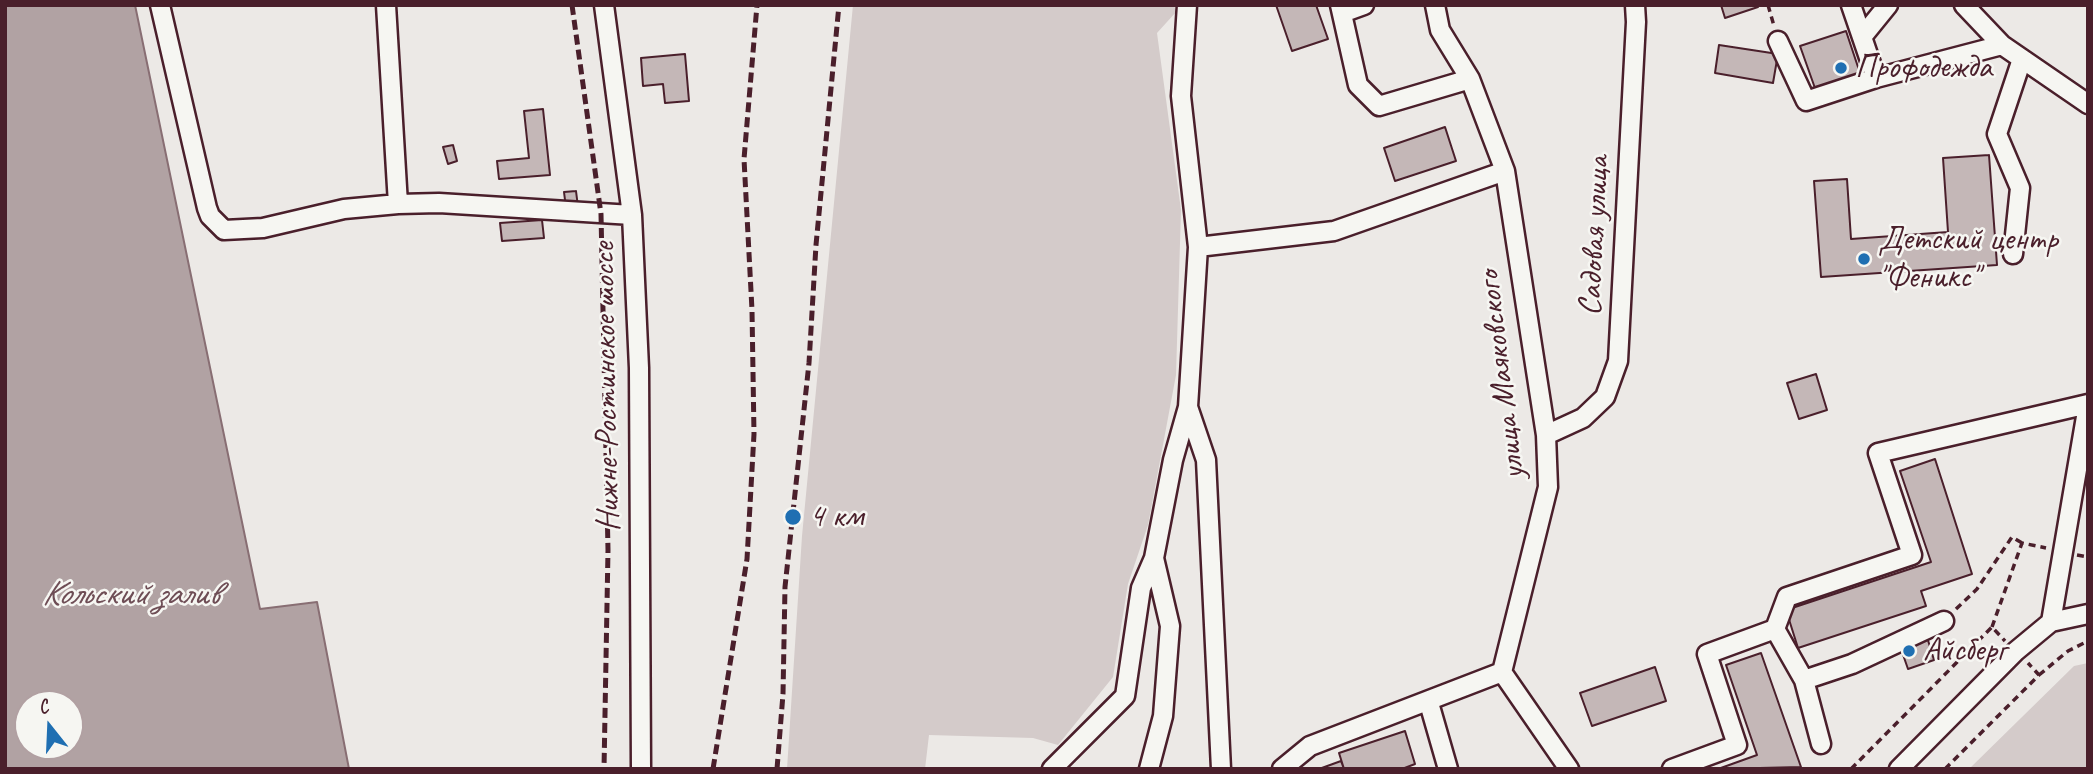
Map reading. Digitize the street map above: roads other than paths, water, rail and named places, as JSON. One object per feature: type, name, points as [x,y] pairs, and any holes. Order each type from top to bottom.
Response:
[{"type":"street","points":[[160,5],[206,208],[224,230],[263,228],[344,209],[398,204],[439,203],[632,215]]},
{"type":"street","points":[[386,5],[398,204]]},
{"type":"street","name":"Нижне-Ростинское шоссе","points":[[604,5],[632,215],[639,368],[641,769]]},
{"type":"street","points":[[1052,769],[1125,696],[1141,587],[1154,558],[1188,407],[1198,247],[1181,96],[1187,5]]},
{"type":"street","points":[[1364,5],[1341,9],[1359,85],[1380,106],[1470,79]]},
{"type":"street","name":"улица Маяковского","points":[[1435,5],[1440,30],[1470,79],[1505,171],[1546,435],[1548,487],[1502,672]]},
{"type":"street","name":"Садовая улица","points":[[1546,435],[1583,418],[1605,397],[1618,361],[1635,5]]},
{"type":"street","points":[[1852,5],[1876,78]]},
{"type":"street","points":[[1862,37],[1888,5]]},
{"type":"street","points":[[1964,5],[2003,45],[2088,104]]},
{"type":"street","points":[[1778,41],[1806,101],[1876,78],[2003,45]]},
{"type":"street","points":[[2013,254],[2020,188],[1997,134],[2022,59]]},
{"type":"street","points":[[1198,247],[1334,231],[1505,171]]},
{"type":"street","points":[[1672,769],[1737,745],[1707,654],[1775,629],[1787,597],[1912,555],[1878,453],[2088,404],[2051,622]]},
{"type":"street","points":[[1188,407],[1206,460],[1221,769]]},
{"type":"street","points":[[1149,769],[1163,716],[1170,626],[1154,558]]},
{"type":"street","points":[[1899,769],[1962,703],[2051,622],[2088,614]]},
{"type":"street","points":[[1804,680],[1852,664],[1944,621]]},
{"type":"street","points":[[1775,629],[1804,680],[1821,744]]},
{"type":"street","points":[[1282,769],[1310,746],[1429,703],[1502,672],[1569,769]]},
{"type":"street","points":[[1429,703],[1448,769]]},
{"type":"water","name":"Кольский залив","points":[[5,5],[135,5],[260,609],[317,602],[349,769],[5,769]]},
{"type":"railway","points":[[572,5],[601,214],[608,550],[604,769]]},
{"type":"railway","points":[[713,769],[747,559],[754,434],[752,310],[744,159],[757,5]]},
{"type":"railway","points":[[777,769],[783,694],[785,587],[809,363],[816,245],[839,5]]},
{"type":"place","name":"Профодежда","points":[[1841,68]]},
{"type":"place","name":"Детский центр \"Феникс\"","points":[[1864,259]]},
{"type":"place","name":"4 км","points":[[793,517]]},
{"type":"place","name":"Айсберг","points":[[1909,651]]}]
